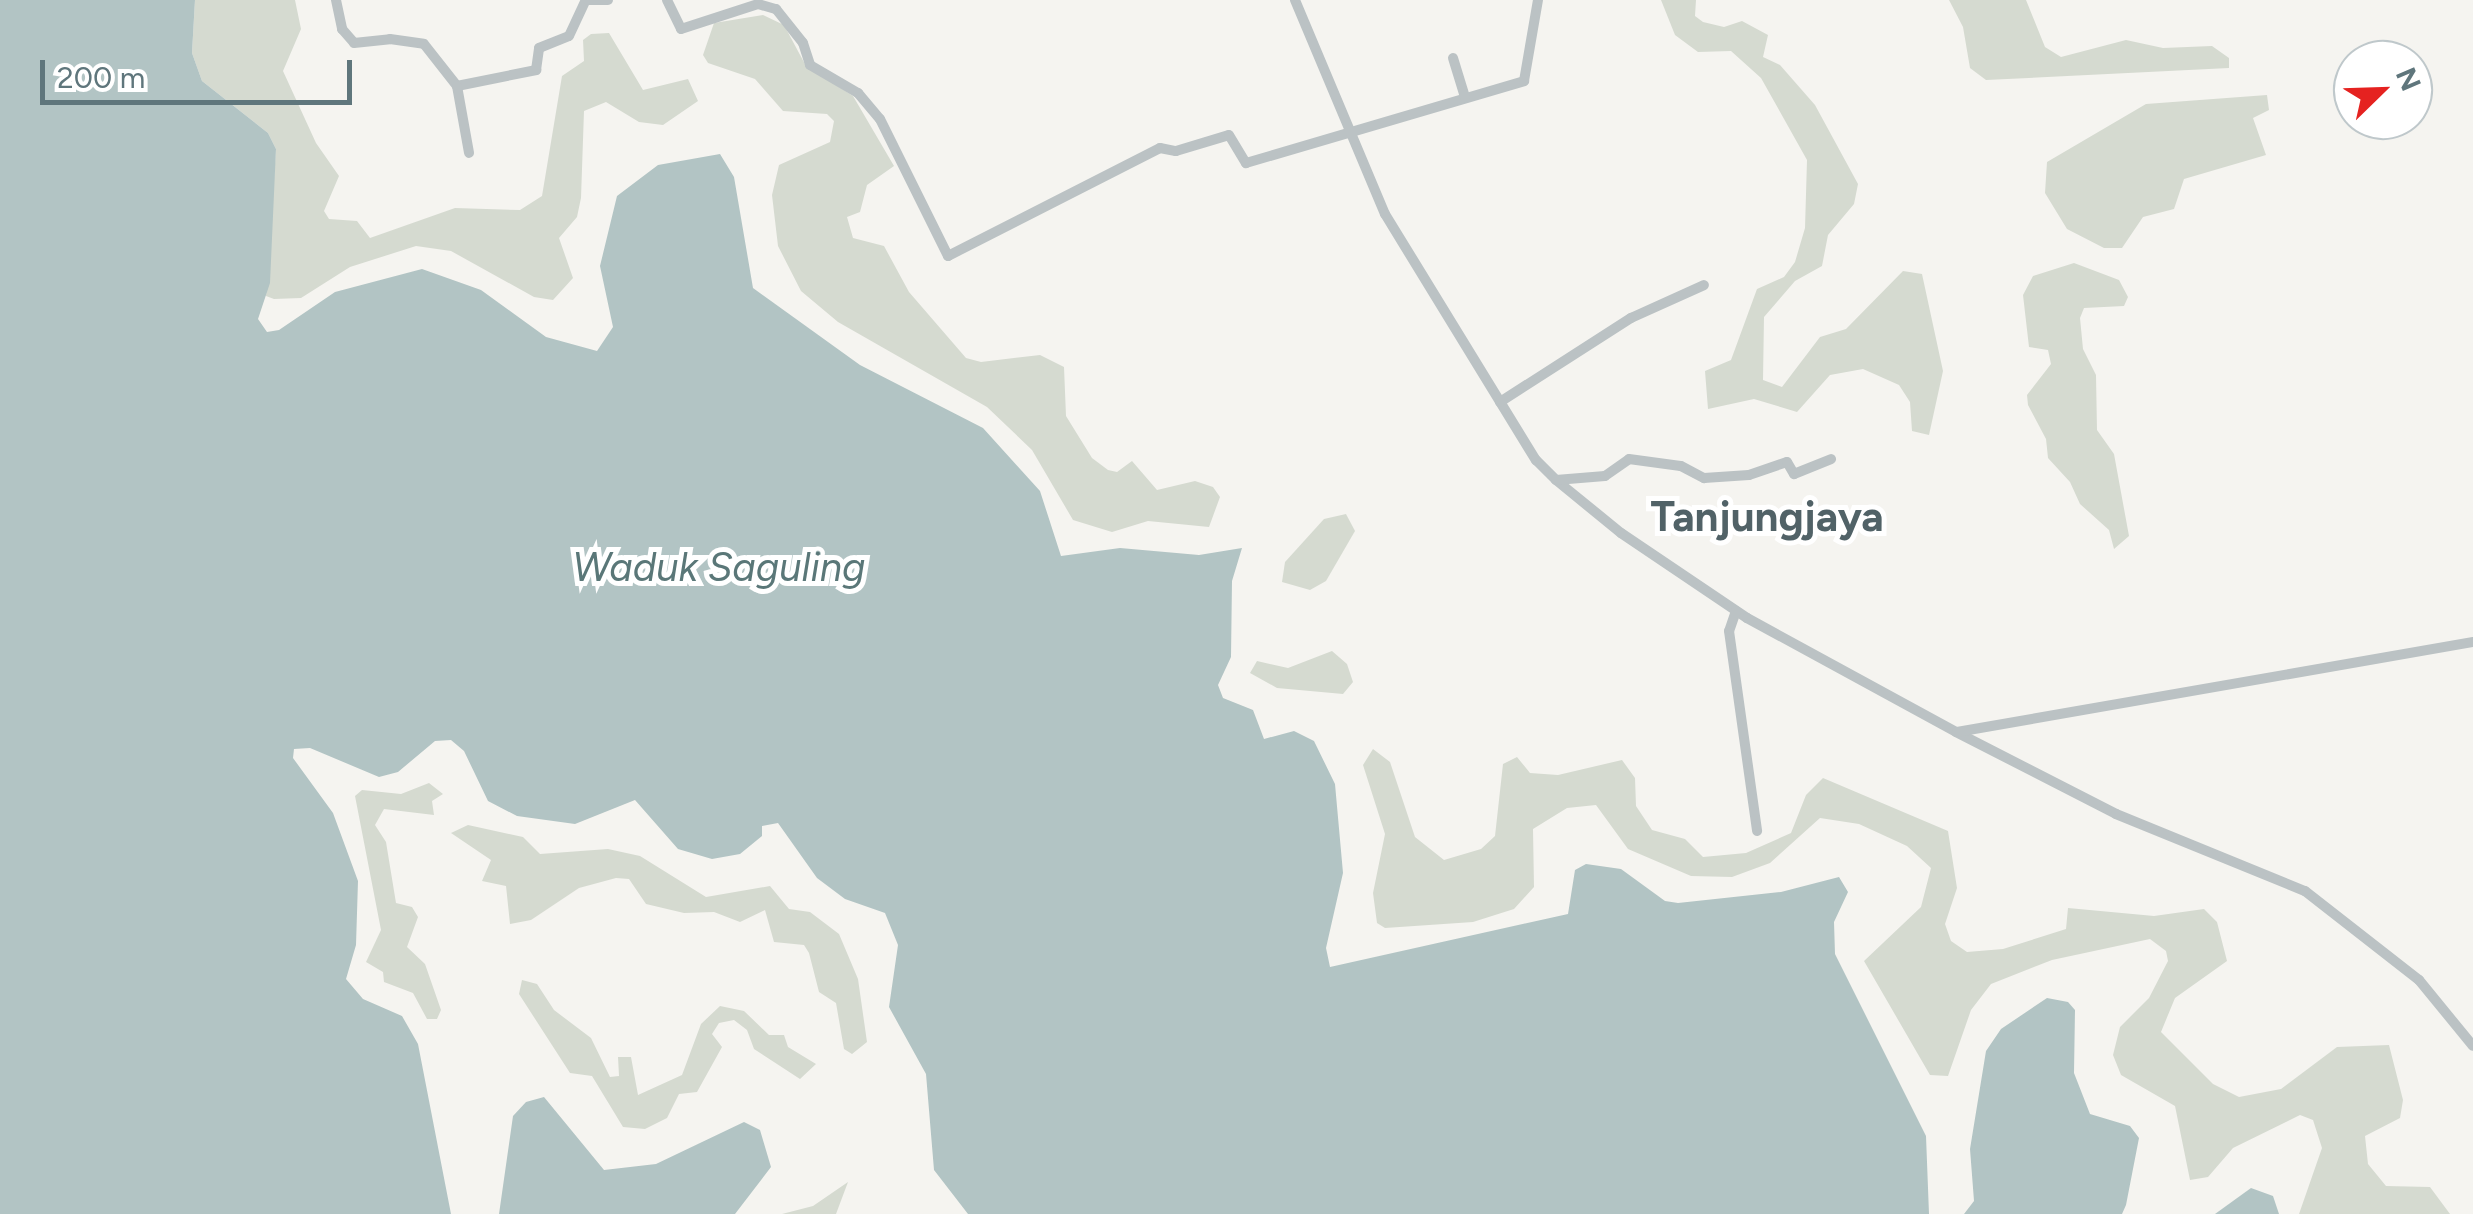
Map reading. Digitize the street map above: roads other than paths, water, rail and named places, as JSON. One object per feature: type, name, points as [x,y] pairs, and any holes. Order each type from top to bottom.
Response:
[{"type":"street","points":[[336,0],[342,29],[354,43],[390,38],[424,44],[458,86],[469,154]]},
{"type":"street","points":[[458,86],[536,70],[540,48],[569,36],[587,0],[608,0]]},
{"type":"street","points":[[667,0],[680,29],[758,4],[776,9],[815,70],[858,93],[880,119],[948,256],[1160,148],[1176,151],[1229,135],[1246,163],[1524,81],[1538,0]]},
{"type":"street","points":[[1295,0],[1385,214],[1500,402],[1556,480],[1621,534],[1736,610],[1956,732],[2116,814],[2305,890],[2419,980],[2473,1046]]},
{"type":"street","points":[[1453,58],[1465,98]]},
{"type":"street","points":[[1500,402],[1631,318],[1704,285]]},
{"type":"street","points":[[1556,480],[1605,476],[1629,459],[1682,466],[1704,478],[1749,474],[1787,462],[1794,474],[1831,458]]},
{"type":"street","points":[[1736,610],[1729,631],[1756,831]]},
{"type":"street","points":[[1956,732],[2473,642]]},
{"type":"water","name":"Waduk Saguling","points":[[0,0],[195,0],[192,53],[202,81],[268,133],[276,149],[270,283],[258,319],[267,332],[279,330],[335,292],[422,269],[481,290],[546,337],[597,351],[613,327],[600,266],[617,196],[658,165],[720,154],[734,177],[753,288],[860,365],[983,428],[1040,491],[1061,556],[1120,548],[1199,555],[1242,548],[1232,581],[1231,657],[1218,685],[1223,698],[1253,710],[1264,739],[1294,731],[1314,741],[1335,784],[1343,873],[1326,948],[1330,967],[1568,914],[1575,870],[1586,864],[1621,869],[1665,901],[1678,903],[1781,892],[1839,877],[1848,892],[1834,922],[1835,954],[1926,1136],[1929,1214],[968,1214],[934,1170],[926,1074],[889,1007],[898,945],[885,913],[845,899],[817,878],[778,823],[762,826],[762,836],[740,854],[712,859],[678,849],[635,800],[575,824],[517,816],[488,801],[464,751],[451,740],[435,741],[398,772],[379,777],[310,748],[294,749],[293,758],[333,813],[358,881],[356,945],[346,979],[363,999],[402,1016],[418,1044],[451,1214],[0,1214]]},
{"type":"water","points":[[2047,998],[2068,1002],[2075,1010],[2074,1073],[2090,1114],[2130,1126],[2139,1138],[2126,1205],[2122,1214],[1964,1214],[1974,1201],[1970,1149],[1986,1051],[2001,1029]]},
{"type":"water","points":[[544,1097],[604,1170],[656,1164],[744,1122],[760,1130],[771,1167],[735,1214],[499,1214],[513,1116],[526,1102]]},
{"type":"water","points":[[2251,1188],[2273,1196],[2279,1214],[2215,1214]]},
{"type":"district","name":"Tanjungjaya","points":[[1767,517]]}]
